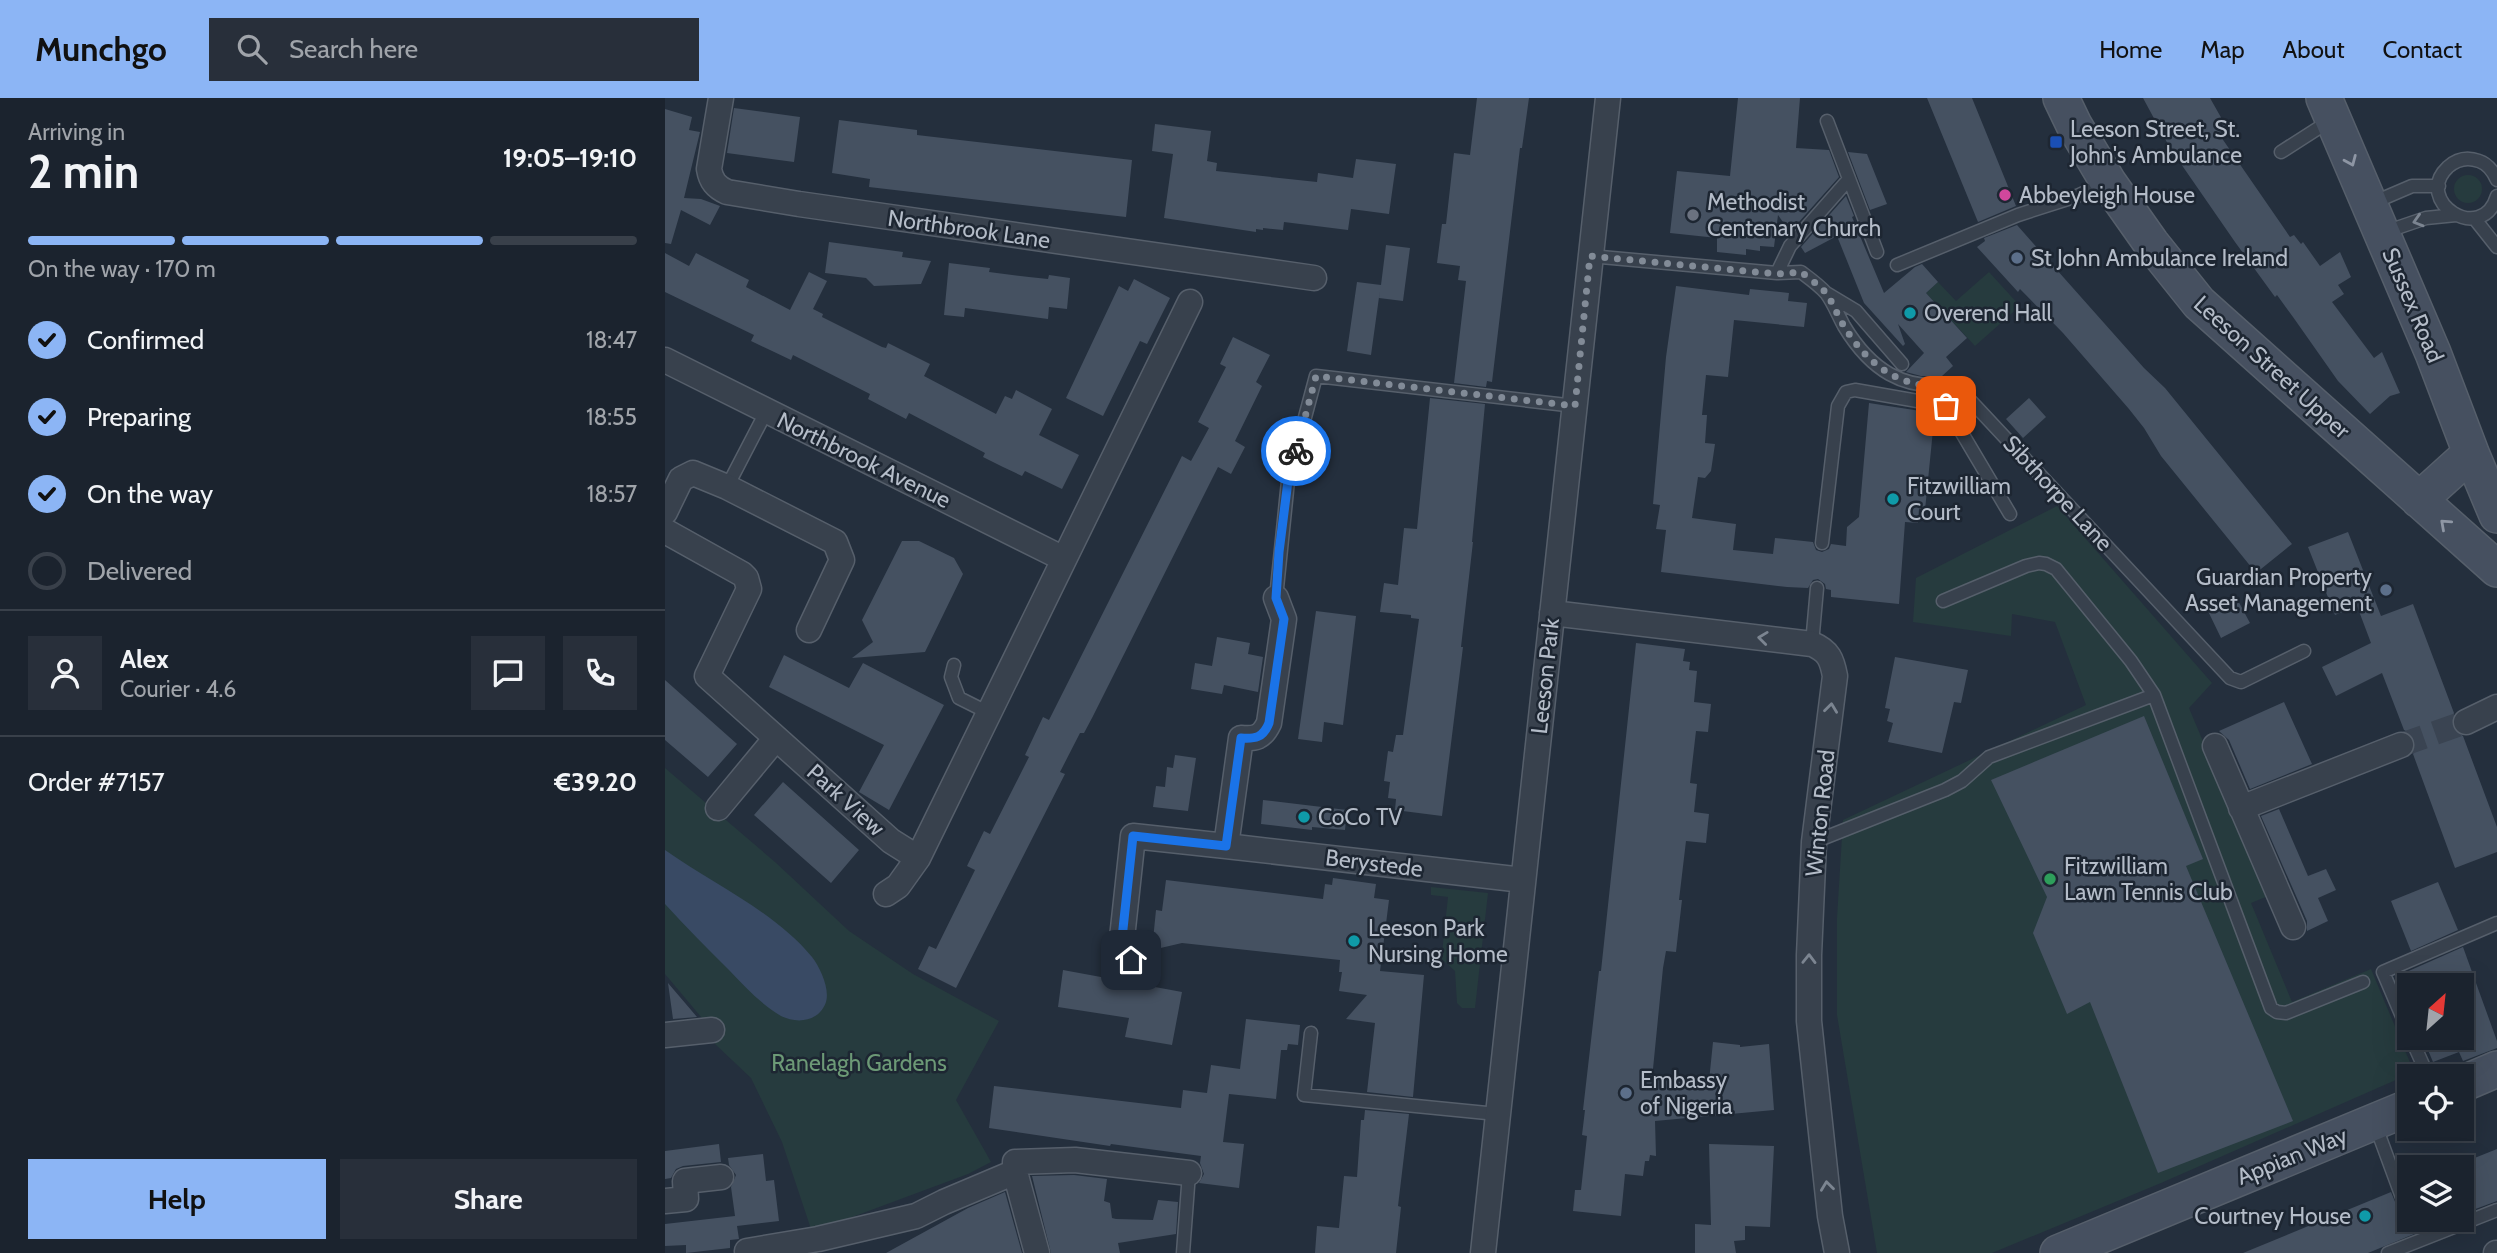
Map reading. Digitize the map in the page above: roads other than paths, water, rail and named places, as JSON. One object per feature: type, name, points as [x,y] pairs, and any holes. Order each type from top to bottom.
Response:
[{"type":"main road","name":"Leeson Street Upper","points":[[2061,98],[2108,182],[2151,243],[2199,303],[2497,569]]},
{"type":"main road","name":"Sussex Road","points":[[2329,108],[2433,353],[2497,514]]},
{"type":"main road","points":[[2419,500],[2471,453]]},
{"type":"main road","points":[[2474,1079],[2497,1069]]},
{"type":"main road","name":"Appian Way","points":[[2058,1253],[2397,1112]]},
{"type":"street","name":"Northbrook Lane","points":[[721,98],[709,169],[710,179],[727,191],[799,204],[1314,278]]},
{"type":"street","name":"Leeson Park","points":[[1483,1253],[1608,98]]},
{"type":"street","points":[[885,894],[898,886],[918,858],[1190,302]]},
{"type":"street","name":"Northbrook Avenue","points":[[665,360],[1064,559]]},
{"type":"street","points":[[665,512],[681,479],[688,474],[699,474],[835,542],[842,560],[809,630]]},
{"type":"street","name":"Park View","points":[[665,531],[742,574],[748,584],[749,589],[707,676],[891,841],[918,858]]},
{"type":"street","points":[[1226,846],[1241,738],[1255,739],[1269,723],[1284,619],[1276,598]]},
{"type":"street","points":[[1552,613],[1812,644]]},
{"type":"street","name":"Winton Road","points":[[1812,644],[1829,654],[1835,676],[1814,842],[1809,1021],[1837,1253]]},
{"type":"street","points":[[2466,722],[2497,707]]},
{"type":"street","points":[[718,808],[776,738]]},
{"type":"street","points":[[2241,808],[2401,744]]},
{"type":"street","points":[[2215,746],[2293,927]]},
{"type":"street","name":"Berystede","points":[[1137,969],[1122,938],[1133,836],[1523,880]]},
{"type":"street","points":[[665,1035],[712,1030]]},
{"type":"street","points":[[1037,1253],[1015,1172],[1015,1162],[1075,1160],[1189,1173]]},
{"type":"street","points":[[747,1251],[818,1239],[916,1216],[1015,1172]]},
{"type":"street","points":[[665,1201],[686,1199],[685,1181],[721,1177]]},
{"type":"lane","points":[[2281,152],[2329,108]]},
{"type":"lane","points":[[1827,121],[1877,252]]},
{"type":"lane","points":[[2456,215],[2442,203],[2439,186],[2440,179],[2450,165],[2466,159],[2483,163],[2490,168],[2497,180]]},
{"type":"lane","points":[[1777,274],[1790,246],[1849,179]]},
{"type":"lane","points":[[1897,265],[2018,215],[2077,196],[2108,182]]},
{"type":"lane","points":[[2376,218],[2412,186],[2439,186]]},
{"type":"lane","points":[[2376,218],[2456,215],[2474,218],[2491,209],[2497,196]]},
{"type":"lane","points":[[2474,218],[2497,247]]},
{"type":"lane","name":"Sibthorpe Lane","points":[[1590,256],[1777,274],[1801,272],[1826,293],[1856,345],[1868,359],[1904,382],[1924,387],[1955,384],[2230,678],[2241,682],[2304,651]]},
{"type":"lane","points":[[1826,293],[1856,311],[1902,364]]},
{"type":"lane","points":[[1276,598],[1288,481],[1316,376],[1575,406]]},
{"type":"lane","points":[[1940,387],[1948,401],[1946,406],[2010,514]]},
{"type":"lane","points":[[1822,543],[1837,406],[1846,392],[1855,390],[1946,406]]},
{"type":"lane","points":[[727,487],[766,412]]},
{"type":"lane","points":[[1943,601],[2026,566],[2046,564],[2056,569],[2131,661],[2154,695],[2271,1007],[2277,1012],[2286,1013],[2363,982]]},
{"type":"lane","points":[[1812,644],[1817,588]]},
{"type":"lane","points":[[954,665],[951,677],[959,698],[989,713]]},
{"type":"lane","points":[[1814,842],[1945,790],[1962,781],[1989,757],[2154,695]]},
{"type":"lane","points":[[2397,1006],[2383,972],[2497,923]]},
{"type":"lane","points":[[1311,1033],[1304,1095],[1497,1114]]},
{"type":"lane","points":[[2374,1122],[2397,1184]]},
{"type":"lane","points":[[1183,1253],[1189,1173]]},
{"type":"lane","points":[[2388,1253],[2497,1210]]},
{"type":"lane","points":[[2415,1232],[2418,1240]]},
{"type":"water","points":[[665,850],[761,912],[812,957],[821,972],[827,997],[818,1014],[807,1020],[794,1020],[774,1012],[747,989],[673,913],[665,904]]},
{"type":"tunnel","points":[[2401,745],[2466,722]]},
{"type":"place","name":"Leeson Street, St. John's Ambulance","points":[[2056,142]]},
{"type":"place","name":"Abbeyleigh House","points":[[2005,195]]},
{"type":"place","name":"Methodist Centenary Church","points":[[1693,215]]},
{"type":"place","name":"St John Ambulance Ireland","points":[[2017,258]]},
{"type":"place","name":"Overend Hall","points":[[1910,313]]},
{"type":"place","name":"Fitzwilliam Court","points":[[1893,499]]},
{"type":"place","name":"Guardian Property Asset Management","points":[[2386,590]]},
{"type":"place","name":"CoCo TV","points":[[1304,817]]},
{"type":"place","name":"Fitzwilliam Lawn Tennis Club","points":[[2050,879]]},
{"type":"place","name":"Leeson Park Nursing Home","points":[[1354,941]]},
{"type":"place","name":"Embassy of Nigeria","points":[[1626,1093]]},
{"type":"place","name":"Courtney House","points":[[2365,1216]]},
{"type":"park label","name":"Ranelagh Gardens","points":[[859,1063]]}]
